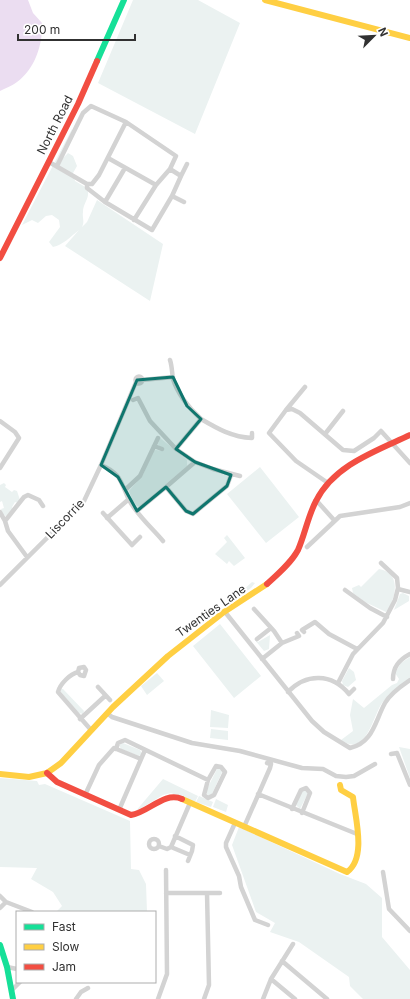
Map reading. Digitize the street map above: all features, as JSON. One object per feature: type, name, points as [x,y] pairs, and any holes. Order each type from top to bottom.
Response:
[{"type":"street","name":"North Road","points":[[0,258],[93,72],[124,0]]},
{"type":"street","points":[[265,0],[410,38]]},
{"type":"street","points":[[57,166],[87,108],[91,106],[126,122],[176,156],[170,169],[156,185],[134,220]]},
{"type":"street","points":[[49,162],[87,184],[92,184],[96,180],[126,122]]},
{"type":"street","points":[[108,158],[156,185]]},
{"type":"street","points":[[87,184],[87,188],[105,202],[152,230],[172,196],[187,164]]},
{"type":"street","points":[[105,202],[126,168]]},
{"type":"street","points":[[170,169],[181,176]]},
{"type":"street","points":[[172,196],[184,202]]},
{"type":"street","points":[[170,360],[173,370],[173,377],[187,406],[201,419],[221,431],[237,437],[252,438],[252,434]]},
{"type":"street","name":"Liscorrie","points":[[0,585],[84,501],[136,382],[140,383],[142,380],[173,377]]},
{"type":"street","points":[[305,387],[269,433],[296,461],[328,483]]},
{"type":"street","points":[[133,400],[138,398],[150,421],[176,449],[195,462],[231,475],[240,476]]},
{"type":"street","points":[[286,410],[292,409],[298,412],[343,450],[354,451],[374,438],[381,431],[410,463]]},
{"type":"street","points":[[325,434],[342,411]]},
{"type":"street","points":[[176,449],[201,419]]},
{"type":"street","points":[[0,421],[15,432],[19,438],[0,467]]},
{"type":"street","name":"Twenties Lane","points":[[0,774],[29,777],[47,773],[61,763],[107,713],[168,656],[225,612],[262,589],[292,558],[302,541],[316,500],[328,483],[357,460],[410,435]]},
{"type":"street","points":[[126,489],[140,476],[158,438]]},
{"type":"street","points":[[154,446],[162,449]]},
{"type":"street","points":[[137,511],[195,462]]},
{"type":"street","points":[[101,465],[118,477],[137,511],[163,541]]},
{"type":"street","points":[[166,487],[186,511],[193,514],[227,486],[231,475]]},
{"type":"street","points":[[5,521],[28,495],[39,500],[43,506]]},
{"type":"street","points":[[107,518],[129,499]]},
{"type":"street","points":[[316,500],[334,520]]},
{"type":"street","points":[[307,547],[334,520],[346,514],[400,507],[410,503]]},
{"type":"street","points":[[0,512],[8,531],[27,557]]},
{"type":"street","points":[[103,513],[132,545],[140,538]]},
{"type":"street","points":[[338,683],[357,649],[376,632],[387,617],[398,589],[397,578],[381,563]]},
{"type":"street","points":[[398,589],[410,592]]},
{"type":"street","points":[[345,590],[370,608],[387,617]]},
{"type":"street","points":[[254,609],[282,643]]},
{"type":"street","points":[[225,612],[312,721],[324,732],[350,748],[362,743],[369,736],[374,729],[385,702],[410,680]]},
{"type":"street","points":[[254,619],[259,615]]},
{"type":"street","points":[[304,632],[302,630],[315,622],[329,634],[357,649]]},
{"type":"street","points":[[257,639],[271,628]]},
{"type":"street","points":[[262,660],[282,643],[299,636],[297,633]]},
{"type":"street","points":[[393,680],[393,672],[396,666],[401,659],[410,654]]},
{"type":"street","points":[[78,672],[75,672],[62,684],[58,692],[91,730]]},
{"type":"street","points":[[288,692],[306,679],[325,678],[338,683],[349,694],[354,689]]},
{"type":"street","points":[[98,687],[110,700]]},
{"type":"street","points":[[80,719],[105,696]]},
{"type":"street","points":[[107,713],[192,743],[240,751],[302,768],[323,769],[336,776],[354,776],[375,764]]},
{"type":"street","points":[[85,794],[99,764],[116,749],[118,743],[124,740],[208,780]]},
{"type":"street","points":[[116,749],[141,760]]},
{"type":"street","points":[[119,810],[145,750]]},
{"type":"street","points":[[391,754],[397,753],[410,785]]},
{"type":"street","points":[[244,827],[271,764],[267,763]]},
{"type":"street","points":[[216,766],[224,769],[222,778],[214,795],[208,798],[204,795],[208,780],[216,766]]},
{"type":"street","points":[[47,773],[51,778],[131,815],[138,815],[161,800],[171,796],[346,872],[352,866],[358,853],[357,834],[352,794],[341,790],[340,785]]},
{"type":"street","points":[[292,808],[301,790],[306,788],[310,793],[302,813]]},
{"type":"street","points":[[258,794],[357,834]]},
{"type":"street","points":[[159,846],[167,849],[171,846],[190,803]]},
{"type":"street","points":[[235,823],[226,847],[240,876],[241,887],[255,920],[268,925]]},
{"type":"street","points":[[175,836],[193,845],[188,861]]},
{"type":"street","points":[[171,846],[190,855]]},
{"type":"street","points":[[158,999],[167,974],[166,870]]},
{"type":"street","points":[[382,875],[389,909],[410,931]]},
{"type":"street","points":[[166,893],[220,893]]},
{"type":"street","points":[[204,999],[209,985],[207,893]]},
{"type":"street","points":[[0,896],[6,902],[29,911]]},
{"type":"street","points":[[0,908],[6,902]]},
{"type":"street","points":[[263,999],[271,979],[293,944]]},
{"type":"street","points":[[0,945],[7,967],[13,999]]},
{"type":"street","points":[[282,961],[327,999]]},
{"type":"street","points":[[7,967],[16,969]]},
{"type":"street","points":[[271,979],[295,999]]},
{"type":"street","points":[[12,990],[19,983]]},
{"type":"street","points":[[76,999],[81,992],[88,988]]},
{"type":"highlighted area","points":[[173,377],[187,406],[201,419],[176,449],[195,462],[231,475],[227,486],[193,514],[186,511],[166,487],[137,511],[118,477],[101,465],[137,380]]},
{"type":"shaded area","points":[[0,0],[28,0],[33,13],[42,23],[42,31],[37,56],[29,70],[13,85],[0,91]]},
{"type":"shaded area","points":[[133,0],[198,0],[240,23],[195,134],[98,83]]},
{"type":"shaded area","points":[[72,129],[71,140],[63,158],[68,153],[73,156],[77,166],[73,173],[75,181],[87,188],[88,191],[83,209],[82,227],[87,222],[97,200],[163,244],[150,301],[65,246],[79,230],[63,243],[53,247],[49,242],[60,227],[59,220],[52,215],[46,216],[38,223],[32,220],[22,225]]},
{"type":"shaded area","points":[[160,438],[187,460],[187,466],[140,506],[137,506],[129,491],[143,475],[153,451],[161,451],[158,444]]},
{"type":"shaded area","points":[[260,467],[299,517],[266,543],[227,494]]},
{"type":"shaded area","points":[[4,483],[6,485],[5,487],[12,492],[14,490],[17,491],[20,500],[18,503],[15,502],[12,507],[13,509],[6,516],[3,515],[1,509],[4,508],[2,501],[0,502],[0,485]]},
{"type":"shaded area","points":[[227,535],[245,558],[234,566],[229,561],[227,564],[215,554],[227,542],[224,538]]},
{"type":"shaded area","points":[[379,569],[386,571],[391,575],[395,587],[390,606],[386,612],[365,602],[353,593],[352,588],[359,585],[361,587]]},
{"type":"shaded area","points":[[252,582],[255,583],[251,588],[230,602]]},
{"type":"shaded area","points":[[403,593],[409,596],[409,601],[394,610],[400,594]]},
{"type":"shaded area","points":[[220,624],[261,676],[234,698],[193,646]]},
{"type":"shaded area","points":[[270,635],[269,649],[264,651],[254,639],[258,642]]},
{"type":"shaded area","points":[[410,657],[410,678],[382,703],[368,733],[363,740],[357,744],[350,744],[341,740],[353,731],[350,715],[353,699],[364,708],[392,685],[397,683],[399,679],[395,673],[401,663]]},
{"type":"shaded area","points":[[349,668],[354,672],[356,680],[348,687],[343,685],[342,681]]},
{"type":"shaded area","points":[[157,673],[164,681],[147,695],[141,686]]},
{"type":"shaded area","points":[[63,689],[84,711],[83,714],[79,713],[60,691]]},
{"type":"shaded area","points":[[211,710],[229,715],[228,728],[210,727]]},
{"type":"shaded area","points":[[211,729],[228,731],[228,740],[210,738]]},
{"type":"shaded area","points":[[123,743],[140,750],[142,754],[139,756],[121,749],[119,745]]},
{"type":"shaded area","points":[[399,747],[410,749],[410,778]]},
{"type":"shaded area","points":[[217,769],[220,769],[222,772],[212,794],[208,796],[206,791]]},
{"type":"shaded area","points":[[0,778],[37,781],[39,785],[45,784],[130,821],[131,869],[139,870],[146,884],[147,911],[57,911],[62,906],[53,892],[31,879],[37,868],[0,867]]},
{"type":"shaded area","points":[[163,779],[198,796],[195,802],[171,793],[163,795],[135,812]]},
{"type":"shaded area","points":[[305,790],[308,793],[300,809],[296,805],[302,791]]},
{"type":"shaded area","points":[[199,796],[213,802],[211,807],[196,802]]},
{"type":"shaded area","points":[[216,799],[228,805],[226,812],[213,807]]},
{"type":"shaded area","points":[[239,827],[340,874],[366,884],[382,898],[382,937],[410,970],[410,999],[363,999],[350,986],[349,977],[299,942],[270,932],[275,923],[256,912],[232,845]]},
{"type":"traffic: fast","points":[[97,61],[124,0]]},
{"type":"traffic: fast","points":[[0,945],[7,967],[13,999]]},
{"type":"traffic: slow","points":[[265,0],[410,38]]},
{"type":"traffic: slow","points":[[0,774],[29,777],[47,773],[61,763],[113,707],[168,656],[224,612],[267,584]]},
{"type":"traffic: slow","points":[[182,799],[347,872],[353,866],[357,857],[358,837],[353,797],[341,790],[340,785]]},
{"type":"traffic: jam","points":[[0,258],[78,104],[97,61]]},
{"type":"traffic: jam","points":[[267,584],[284,568],[298,550],[316,501],[324,488],[357,460],[410,435]]},
{"type":"traffic: jam","points":[[47,773],[57,782],[131,815],[144,811],[162,800],[175,797],[182,799]]}]
